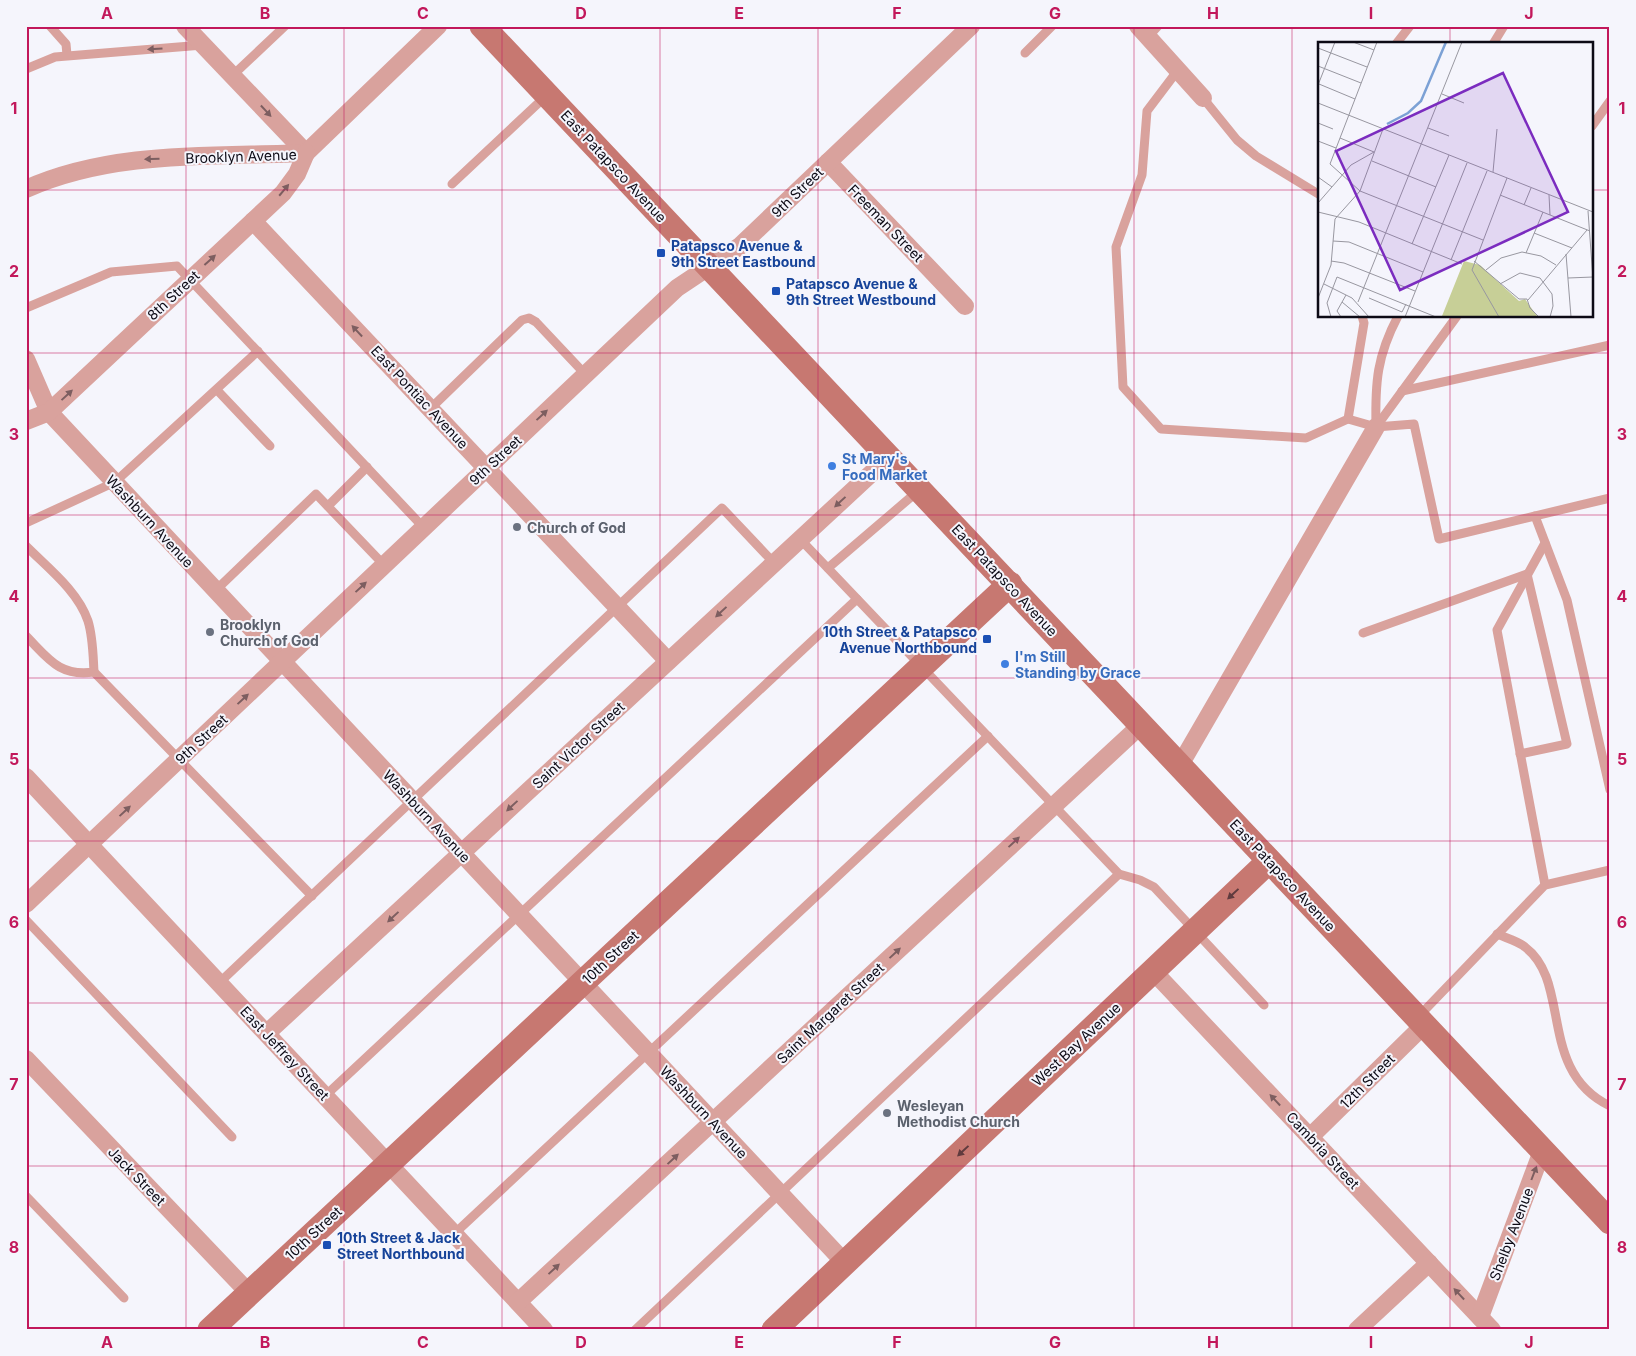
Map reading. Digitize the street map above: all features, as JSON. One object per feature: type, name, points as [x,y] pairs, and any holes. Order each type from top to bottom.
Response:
[{"type":"street","points":[[185,26],[306,154]]},
{"type":"street","name":"Brooklyn Avenue","points":[[26,189],[69,173],[106,164],[140,160],[306,154],[438,26]]},
{"type":"street","name":"East Patapsco Avenue","points":[[482,26],[1610,1222]]},
{"type":"street","name":"9th Street","points":[[26,904],[677,288],[740,246],[971,26]]},
{"type":"street","points":[[1148,30],[1178,70],[1203,98]]},
{"type":"street","name":"8th Street","points":[[26,422],[49,412],[190,278],[254,221],[283,193],[296,174],[306,154]]},
{"type":"street","name":"Freeman Street","points":[[828,162],[965,306]]},
{"type":"street","name":"East Pontiac Avenue","points":[[254,221],[668,661]]},
{"type":"street","name":"Washburn Avenue","points":[[26,359],[49,412],[845,1263]]},
{"type":"street","points":[[1180,765],[1376,427]]},
{"type":"street","name":"Saint Victor Street","points":[[267,1033],[889,457]]},
{"type":"street","name":"10th Street","points":[[210,1330],[1010,584]]},
{"type":"street","name":"Saint Margaret Street","points":[[518,1302],[1142,724]]},
{"type":"street","name":"East Jeffrey Street","points":[[26,777],[544,1330]]},
{"type":"street","name":"West Bay Avenue","points":[[774,1330],[1269,861]]},
{"type":"street","name":"Cambria Street","points":[[1153,971],[1492,1330]]},
{"type":"street","name":"12th Street","points":[[1310,1137],[1420,1021]]},
{"type":"street","name":"Jack Street","points":[[26,1059],[249,1293]]},
{"type":"street","name":"Shelby Avenue","points":[[1480,1317],[1542,1151]]},
{"type":"street","points":[[1357,1330],[1429,1263]]},
{"type":"lane","points":[[50,26],[66,44],[67,55]]},
{"type":"lane","points":[[232,76],[285,26]]},
{"type":"lane","points":[[1025,52],[1052,26]]},
{"type":"lane","points":[[1398,42],[1410,26]]},
{"type":"lane","points":[[1494,42],[1504,26]]},
{"type":"lane","points":[[26,69],[54,57],[67,55],[203,45]]},
{"type":"lane","points":[[1178,70],[1147,111],[1142,175],[1116,247],[1123,387],[1161,428],[1306,438],[1348,419],[1376,427],[1414,424],[1438,539],[1610,498]]},
{"type":"lane","points":[[452,184],[547,95]]},
{"type":"lane","points":[[1203,98],[1237,140],[1250,151],[1318,194]]},
{"type":"lane","points":[[1594,123],[1610,100]]},
{"type":"lane","points":[[26,308],[111,272],[177,266],[424,528]]},
{"type":"lane","points":[[430,409],[522,320],[529,318],[536,322],[586,374]]},
{"type":"lane","points":[[1348,419],[1364,323],[1363,318]]},
{"type":"lane","points":[[1376,427],[1375,384],[1384,343],[1397,318]]},
{"type":"lane","points":[[1376,427],[1456,318]]},
{"type":"lane","points":[[1402,391],[1610,345]]},
{"type":"lane","points":[[26,523],[115,482],[258,351]]},
{"type":"lane","points":[[217,390],[270,446]]},
{"type":"lane","points":[[328,506],[367,467]]},
{"type":"lane","points":[[828,568],[920,489]]},
{"type":"lane","points":[[216,590],[316,494],[384,565]]},
{"type":"lane","points":[[220,983],[722,508],[774,562]]},
{"type":"lane","points":[[1535,516],[1568,600],[1610,790]]},
{"type":"lane","points":[[800,539],[1119,874],[1140,880],[1154,887],[1264,1005]]},
{"type":"lane","points":[[1545,543],[1496,630],[1545,885]]},
{"type":"lane","points":[[26,546],[72,593],[83,607],[89,623],[94,672],[312,896]]},
{"type":"lane","points":[[1363,633],[1527,574]]},
{"type":"lane","points":[[1520,754],[1567,744],[1527,574]]},
{"type":"lane","points":[[325,1096],[857,599]]},
{"type":"lane","points":[[26,636],[55,665],[79,674],[94,672]]},
{"type":"lane","points":[[454,1234],[988,736]]},
{"type":"lane","points":[[1420,1021],[1497,934],[1545,885],[1610,870]]},
{"type":"lane","points":[[636,1330],[1119,874]]},
{"type":"lane","points":[[26,920],[232,1137]]},
{"type":"lane","points":[[1497,934],[1525,947],[1539,962],[1548,986],[1561,1046],[1570,1066],[1582,1088],[1593,1098],[1610,1106]]},
{"type":"lane","points":[[26,1196],[124,1298]]},
{"type":"place","name":"Patapsco Avenue & 9th Street Eastbound","points":[[661,253]]},
{"type":"place","name":"Patapsco Avenue & 9th Street Westbound","points":[[776,291]]},
{"type":"place","name":"St Mary's Food Market","points":[[832,466]]},
{"type":"place","name":"Church of God","points":[[517,527]]},
{"type":"place","name":"Brooklyn Church of God","points":[[210,632]]},
{"type":"place","name":"10th Street & Patapsco Avenue Northbound","points":[[987,639]]},
{"type":"place","name":"I'm Still Standing by Grace","points":[[1005,664]]},
{"type":"place","name":"Wesleyan Methodist Church","points":[[887,1113]]},
{"type":"place","name":"10th Street & Jack Street Northbound","points":[[327,1245]]}]
